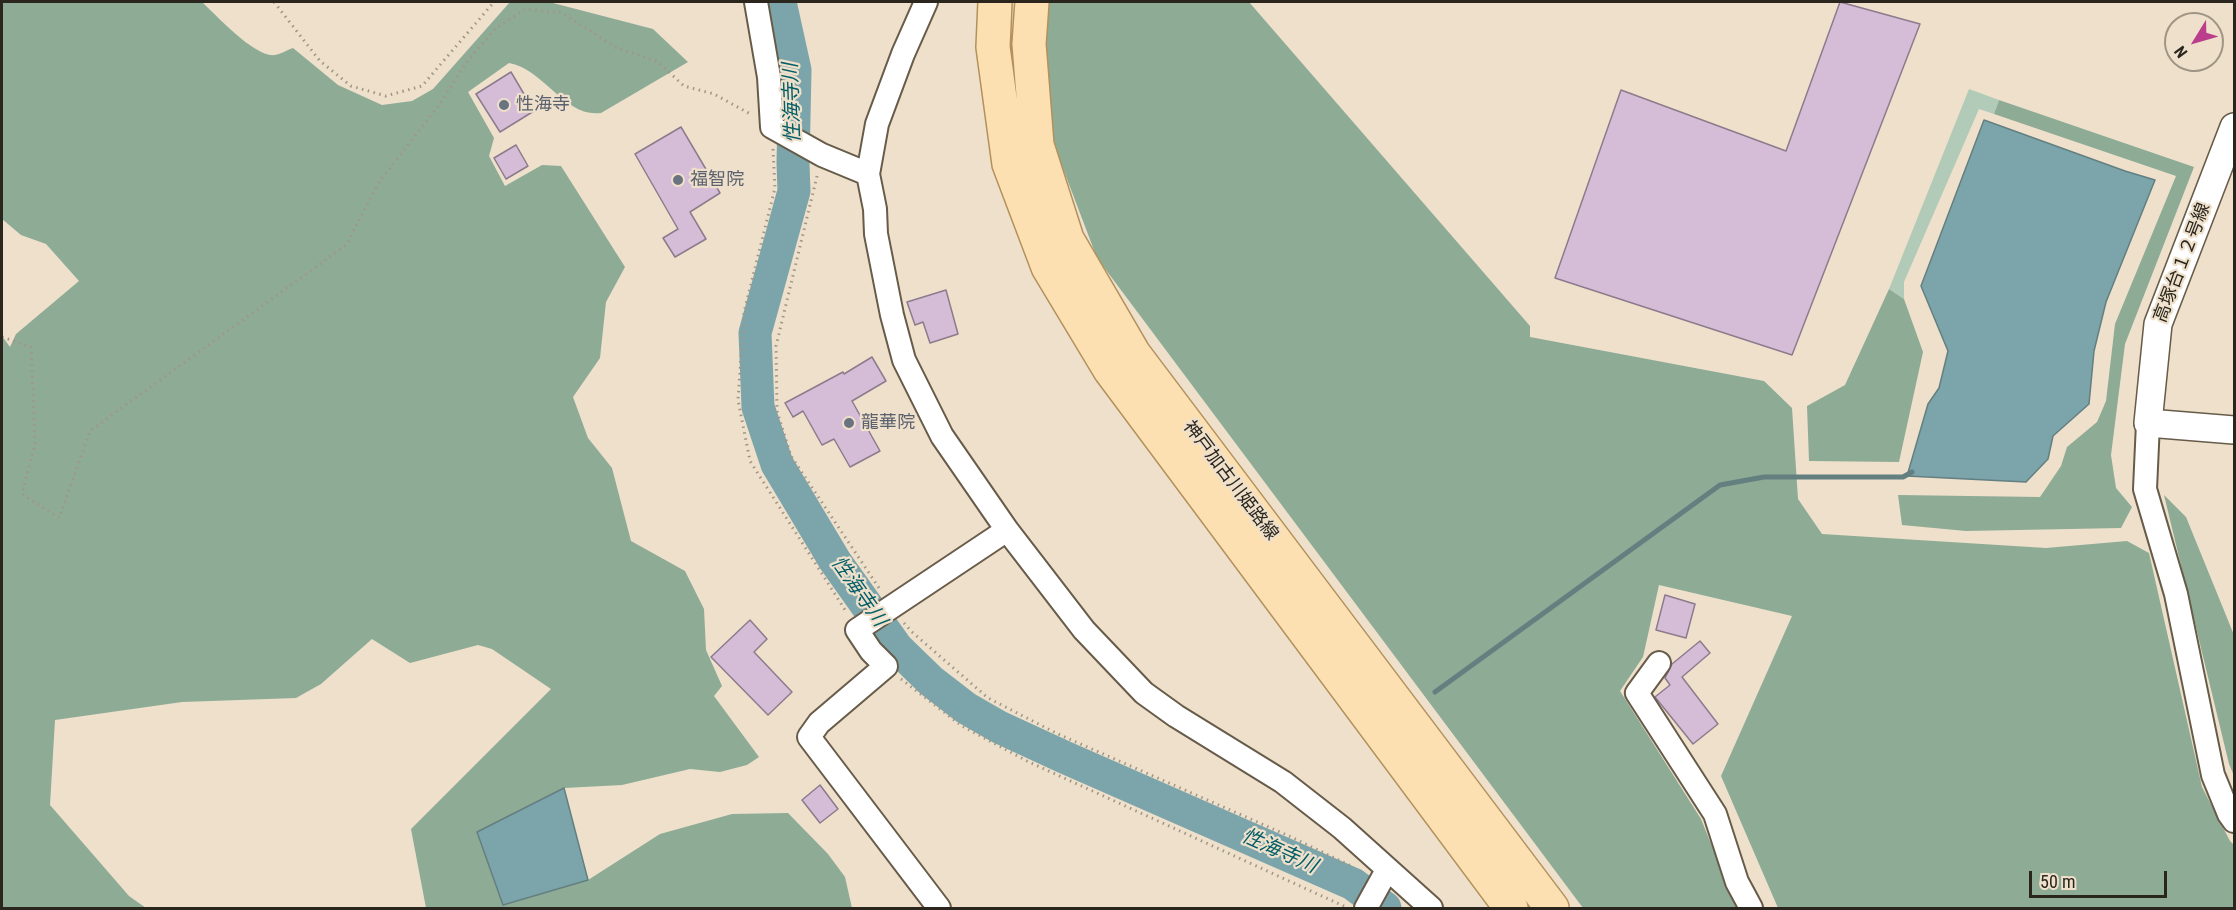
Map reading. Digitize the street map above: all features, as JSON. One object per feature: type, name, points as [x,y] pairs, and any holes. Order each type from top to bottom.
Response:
[{"type":"main road","name":"神戸加古川姫路線","points":[[995,2],[993,47],[1009,164],[1048,267],[1110,370],[1511,909]]},
{"type":"main road","name":"神戸加古川姫路線","points":[[1032,2],[1029,44],[1037,145],[1066,239],[1134,354],[1552,909]]},
{"type":"street","points":[[756,2],[769,77],[772,127],[822,155],[868,174]]},
{"type":"street","points":[[926,2],[903,54],[877,124],[868,174],[880,257],[904,360],[942,436],[1007,530],[1084,630],[1144,693],[1176,716],[1283,782],[1342,828],[1384,876],[1431,909]]},
{"type":"street","name":"高塚台１２号線","points":[[2148,423],[2158,324],[2235,128]]},
{"type":"street","points":[[2235,430],[2148,423],[2145,489],[2176,594],[2214,775],[2229,814],[2235,821]]},
{"type":"street","points":[[939,909],[809,737],[819,723],[886,666],[871,651],[857,630],[1007,530]]},
{"type":"street","points":[[1659,663],[1637,693],[1715,814],[1737,882],[1751,909]]},
{"type":"street","points":[[1366,909],[1384,876]]},
{"type":"path","points":[[274,2],[320,61],[351,86],[386,96],[422,86],[494,2]]},
{"type":"path","points":[[2,337],[31,347],[35,444],[22,494],[59,518],[90,431],[346,245],[379,182],[436,108],[468,60],[494,30],[525,9],[562,13],[615,47],[658,62],[684,86],[714,94],[772,127],[775,188],[744,312],[738,400],[750,461],[857,630]]},
{"type":"path","points":[[822,155],[776,346],[777,411],[791,456],[891,606],[912,632],[988,698],[1058,734],[1384,876]]},
{"type":"path","points":[[886,666],[962,726],[1027,761],[1349,909]]},
{"type":"green space","points":[[2,2],[202,2],[257,50],[275,55],[293,48],[338,85],[382,105],[412,101],[433,89],[510,2],[549,2],[653,29],[688,62],[601,113],[588,113],[576,108],[533,74],[509,63],[468,92],[494,138],[489,156],[505,186],[542,165],[561,166],[625,267],[606,302],[600,358],[573,397],[588,438],[612,468],[631,541],[685,571],[704,609],[706,650],[722,686],[714,696],[759,757],[747,765],[720,772],[690,769],[622,785],[564,788],[477,832],[504,905],[588,880],[660,834],[732,814],[788,813],[828,854],[845,877],[852,908],[426,908],[411,829],[551,689],[492,649],[478,645],[410,663],[372,639],[321,684],[296,698],[182,702],[55,720],[50,805],[129,896],[146,908],[2,908],[2,336],[10,347],[16,334],[79,281],[46,244],[21,235],[2,219]]},
{"type":"green space","points":[[1047,2],[1249,2],[1530,326],[1530,337],[1764,381],[1792,408],[1798,499],[1822,534],[2046,548],[2127,541],[2149,553],[2202,787],[2234,845],[2234,908],[1778,908],[1721,776],[1792,616],[1659,585],[1643,657],[1620,691],[1701,819],[1737,908],[1583,908],[1097,258],[1053,142],[1045,22]]},
{"type":"green space","points":[[1969,89],[1999,100],[1994,114],[1979,109],[1904,282],[1904,299],[1889,289]]},
{"type":"green space","points":[[1999,100],[2194,167],[2125,344],[2111,455],[2116,488],[2132,507],[2121,528],[1966,531],[1902,525],[1898,495],[2040,497],[2061,466],[2067,447],[2097,422],[2106,401],[2115,324],[2176,176],[1994,114]]},
{"type":"green space","points":[[1889,289],[1904,299],[1923,352],[1899,462],[1809,461],[1807,406],[1845,385]]},
{"type":"green space","points":[[2164,495],[2186,517],[2234,635],[2234,776],[2229,764]]},
{"type":"water","points":[[1984,120],[2155,180],[2106,302],[2094,351],[2089,404],[2053,436],[2048,459],[2026,482],[1907,476],[1928,404],[1939,388],[1948,351],[1921,286]]},
{"type":"water","points":[[564,788],[588,880],[503,905],[477,832]]},
{"type":"building","points":[[1840,2],[1920,24],[1792,355],[1555,278],[1621,90],[1786,151]]},
{"type":"building","points":[[511,72],[534,111],[500,132],[476,94]]},
{"type":"building","points":[[681,127],[720,193],[690,212],[706,239],[675,257],[663,238],[678,229],[635,154]]},
{"type":"building","points":[[516,145],[528,166],[506,179],[494,158]]},
{"type":"building","points":[[946,290],[958,334],[930,343],[923,322],[915,325],[907,302]]},
{"type":"building","points":[[872,357],[886,381],[852,401],[880,451],[850,467],[834,439],[822,445],[803,411],[793,417],[785,403],[843,372],[844,374]]},
{"type":"building","points":[[1665,595],[1695,604],[1686,638],[1656,630]]},
{"type":"building","points":[[750,620],[767,639],[754,652],[792,692],[768,715],[711,657]]},
{"type":"building","points":[[1700,641],[1710,653],[1682,677],[1718,724],[1693,744],[1655,697],[1670,685],[1665,678],[1672,664]]},
{"type":"building","points":[[820,785],[838,809],[820,823],[802,800]]},
{"type":"waterway","name":"性海寺川","points":[[780,2],[795,70],[794,191],[755,333],[758,407],[777,464],[835,561],[897,648],[931,681],[966,708],[999,727],[1064,757],[1353,884],[1385,908]]},
{"type":"waterway","points":[[1435,692],[1720,485],[1764,477],[1903,477],[1912,472]]},
{"type":"place","name":"性海寺","points":[[504,105]]},
{"type":"place","name":"福智院","points":[[678,180]]},
{"type":"place","name":"龍華院","points":[[849,423]]}]
